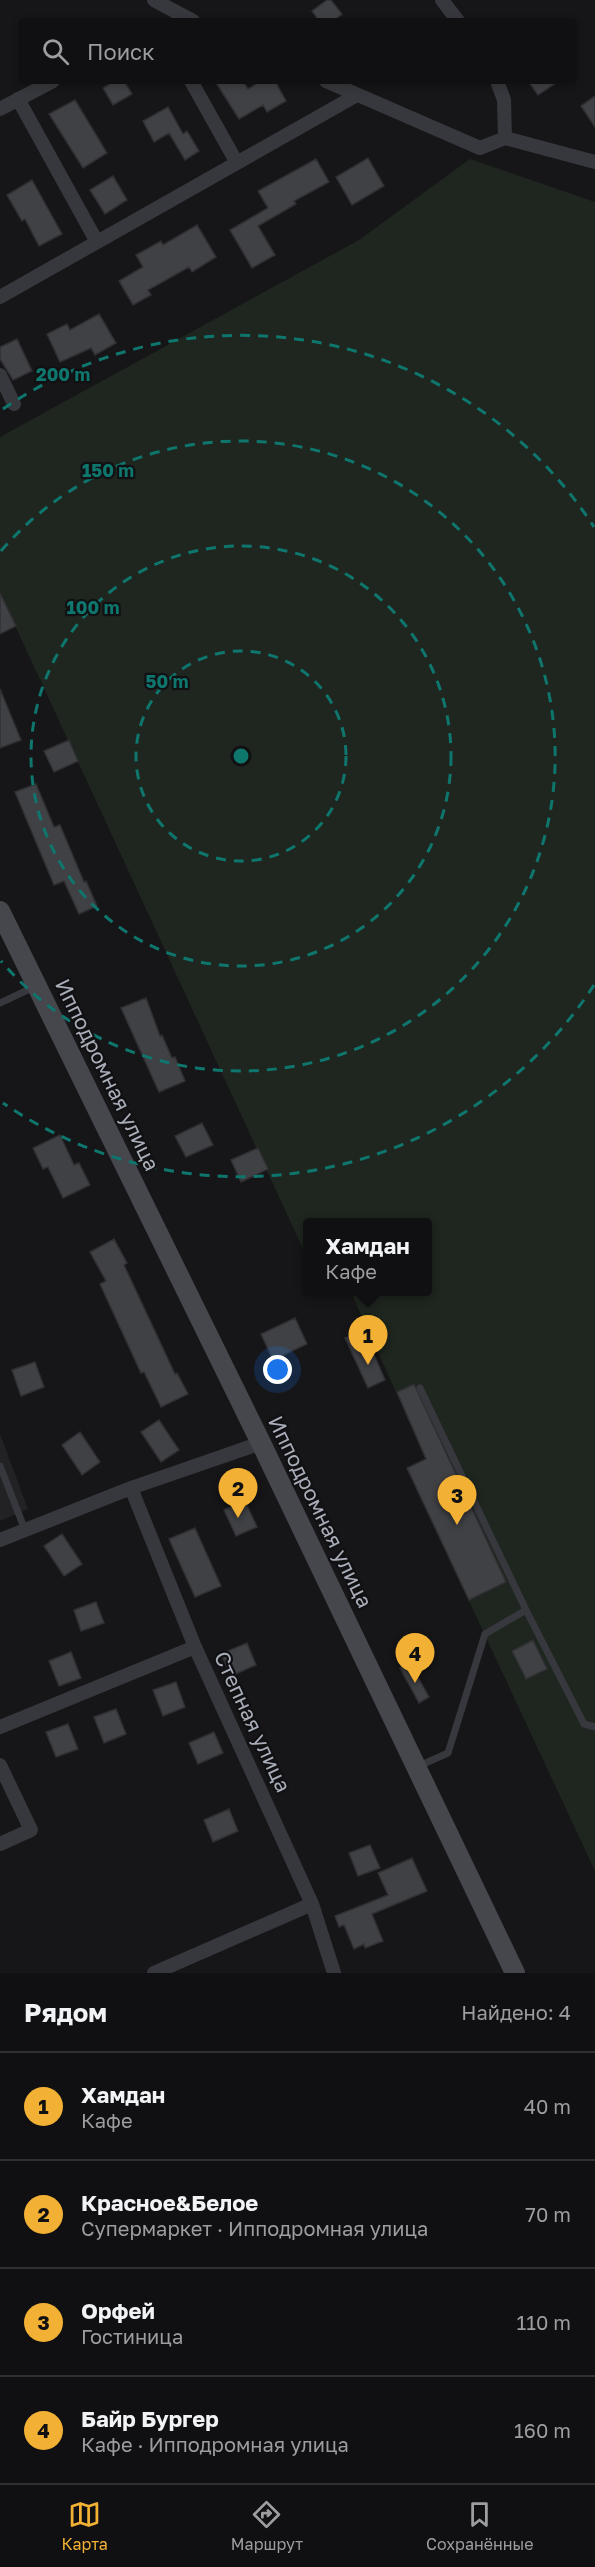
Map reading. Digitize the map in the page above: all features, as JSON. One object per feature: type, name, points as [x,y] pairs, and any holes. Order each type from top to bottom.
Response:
[{"type":"main road","name":"Ипподромная улица","points":[[0,911],[261,1443],[515,1973]]},
{"type":"street","points":[[154,0],[187,18]]},
{"type":"street","points":[[442,0],[456,18]]},
{"type":"street","points":[[171,18],[178,14]]},
{"type":"street","points":[[0,109],[46,84]]},
{"type":"street","points":[[193,84],[237,163]]},
{"type":"street","points":[[333,84],[480,148],[505,138],[595,162]]},
{"type":"street","points":[[498,84],[504,100],[505,138]]},
{"type":"street","points":[[0,297],[357,95]]},
{"type":"street","points":[[18,99],[97,242]]},
{"type":"street","points":[[0,375],[14,404]]},
{"type":"street","points":[[0,1540],[131,1488],[261,1443]]},
{"type":"street","name":"Степная улица","points":[[131,1488],[195,1647],[312,1904],[334,1973]]},
{"type":"street","points":[[0,1727],[195,1647]]},
{"type":"street","points":[[0,1765],[31,1830],[0,1844]]},
{"type":"street","points":[[154,1973],[312,1904]]},
{"type":"lane","points":[[0,1003],[36,986]]},
{"type":"lane","points":[[420,1388],[526,1610],[584,1724],[595,1727]]},
{"type":"lane","points":[[0,1466],[25,1530]]},
{"type":"lane","points":[[416,1767],[448,1752],[485,1634],[526,1610]]},
{"type":"shaded area","points":[[470,159],[595,202],[595,1871],[407,1468],[426,1459],[353,1296],[432,1296],[432,1218],[303,1218],[303,1249],[0,593],[0,437],[359,240]]},
{"type":"shaded area","points":[[0,1434],[28,1509],[0,1521]]},
{"type":"building","points":[[327,0],[331,0],[342,14],[337,18],[317,18],[312,11]]},
{"type":"building","points":[[110,84],[126,84],[132,94],[113,105],[103,88]]},
{"type":"building","points":[[217,84],[245,84],[248,89],[256,84],[277,84],[286,101],[267,112],[263,105],[239,119]]},
{"type":"building","points":[[530,84],[554,84],[538,95]]},
{"type":"building","points":[[595,96],[595,127],[581,106]]},
{"type":"building","points":[[75,100],[107,153],[83,168],[49,114]]},
{"type":"building","points":[[168,107],[183,134],[187,131],[199,151],[185,160],[169,133],[154,142],[143,121]]},
{"type":"building","points":[[368,158],[384,186],[352,205],[336,177]]},
{"type":"building","points":[[316,159],[329,182],[294,201],[296,204],[258,226],[275,255],[252,268],[230,230],[268,208],[258,191]]},
{"type":"building","points":[[113,176],[127,200],[105,214],[90,190]]},
{"type":"building","points":[[32,180],[62,234],[39,246],[25,219],[22,221],[7,195]]},
{"type":"building","points":[[197,225],[216,257],[192,272],[189,267],[148,290],[151,295],[133,305],[119,281],[143,267],[136,255],[161,241],[163,245]]},
{"type":"building","points":[[99,314],[116,343],[95,355],[91,348],[60,362],[47,334],[67,324],[70,330]]},
{"type":"building","points":[[17,339],[32,371],[13,380],[0,359],[0,347]]},
{"type":"building","points":[[0,593],[16,626],[0,634]]},
{"type":"building","points":[[0,689],[21,740],[0,748]]},
{"type":"building","points":[[69,740],[78,761],[54,772],[44,751]]},
{"type":"building","points":[[36,784],[54,827],[60,825],[84,882],[86,881],[97,906],[79,914],[64,881],[54,885],[15,792]]},
{"type":"building","points":[[146,998],[160,1036],[162,1035],[172,1058],[175,1057],[185,1081],[159,1092],[121,1008]]},
{"type":"building","points":[[202,1123],[213,1145],[186,1157],[175,1136]]},
{"type":"building","points":[[60,1135],[74,1165],[79,1163],[90,1185],[63,1198],[48,1167],[43,1169],[33,1148]]},
{"type":"building","points":[[258,1148],[268,1169],[241,1182],[231,1160]]},
{"type":"building","points":[[114,1239],[127,1263],[124,1265],[175,1374],[177,1373],[188,1394],[161,1407],[144,1372],[141,1373],[100,1284],[106,1281],[90,1252]]},
{"type":"building","points":[[295,1318],[307,1344],[273,1360],[261,1334]]},
{"type":"building","points":[[368,1328],[377,1348],[372,1350],[385,1380],[368,1388],[345,1338]]},
{"type":"building","points":[[35,1362],[44,1387],[21,1396],[12,1370]]},
{"type":"building","points":[[414,1384],[506,1582],[469,1600],[407,1468],[426,1459],[397,1392]]},
{"type":"building","points":[[159,1420],[179,1450],[161,1462],[141,1432]]},
{"type":"building","points":[[80,1432],[100,1462],[82,1475],[62,1445]]},
{"type":"building","points":[[245,1501],[257,1527],[236,1536],[224,1510]]},
{"type":"building","points":[[195,1528],[221,1586],[195,1597],[169,1539]]},
{"type":"building","points":[[62,1534],[82,1564],[64,1576],[44,1546]]},
{"type":"building","points":[[96,1602],[104,1623],[81,1631],[74,1610]]},
{"type":"building","points":[[533,1640],[547,1669],[526,1679],[512,1651]]},
{"type":"building","points":[[247,1643],[256,1665],[231,1676],[221,1654]]},
{"type":"building","points":[[71,1652],[81,1678],[59,1686],[49,1661]]},
{"type":"building","points":[[410,1663],[429,1697],[419,1703],[400,1668]]},
{"type":"building","points":[[176,1682],[185,1707],[163,1716],[153,1690]]},
{"type":"building","points":[[116,1709],[126,1734],[104,1743],[94,1717]]},
{"type":"building","points":[[68,1724],[78,1749],[56,1757],[46,1732]]},
{"type":"building","points":[[214,1732],[223,1753],[198,1764],[189,1743]]},
{"type":"building","points":[[229,1809],[238,1831],[213,1842],[204,1820]]},
{"type":"building","points":[[370,1845],[380,1868],[358,1876],[349,1853]]},
{"type":"building","points":[[412,1858],[427,1891],[372,1914],[383,1941],[365,1948],[364,1944],[354,1949],[344,1925],[339,1927],[335,1916],[388,1895],[378,1873]]},
{"type":"place","name":"Хамдан","points":[[368,1365]]},
{"type":"place","name":"Красное&Белое","points":[[238,1518]]},
{"type":"place","name":"Орфей","points":[[457,1525]]},
{"type":"place","name":"Байр Бургер","points":[[415,1683]]}]
